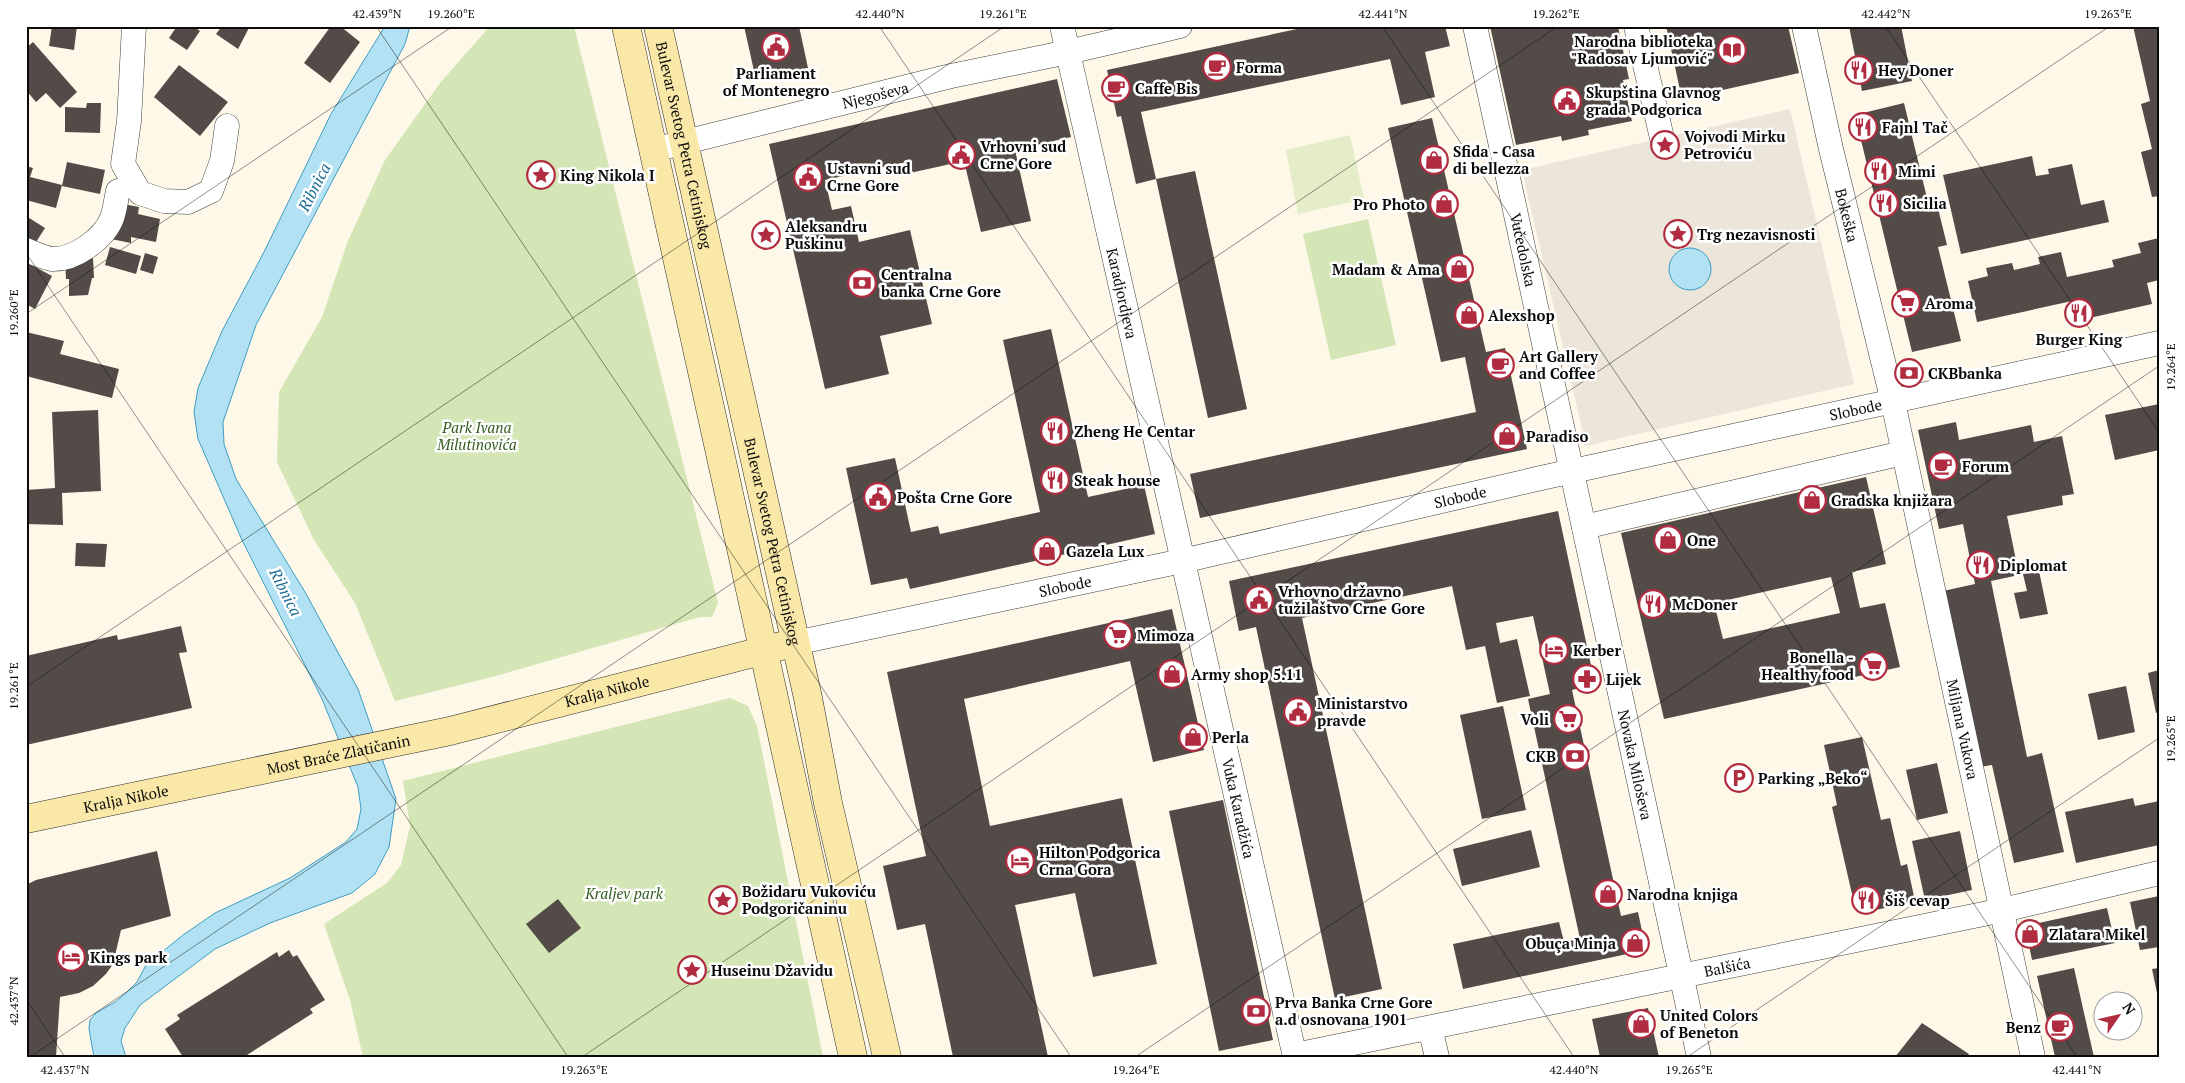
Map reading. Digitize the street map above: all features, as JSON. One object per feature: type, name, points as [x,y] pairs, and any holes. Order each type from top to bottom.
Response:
[{"type":"main road","name":"Bulevar Svetog Petra Cetinjskog","points":[[626,26],[853,1057]]},
{"type":"main road","name":"Bulevar Svetog Petra Cetinjskog","points":[[658,26],[809,705],[828,803],[886,1057]]},
{"type":"main road","name":"Slobode","points":[[763,650],[795,643]]},
{"type":"main road","name":"Kralja Nikole","points":[[450,730],[763,650]]},
{"type":"main road","name":"Most Braće Zlatičanin","points":[[226,776],[450,730]]},
{"type":"main road","name":"Kralja Nikole","points":[[26,819],[226,776]]},
{"type":"street","points":[[134,26],[129,121],[123,164],[140,193],[164,201],[188,202],[211,191],[222,162],[226,126]]},
{"type":"street","name":"Karadjordjeva","points":[[1062,26],[1182,561]]},
{"type":"street","name":"Njegoševa","points":[[653,150],[951,76],[1068,52],[1180,26]]},
{"type":"street","name":"Vučedolska","points":[[1475,26],[1571,472]]},
{"type":"street","points":[[1636,26],[1662,138]]},
{"type":"street","name":"Bokeška","points":[[1804,26],[1831,149],[1893,402]]},
{"type":"street","points":[[26,250],[51,259],[66,258],[85,248],[100,235],[112,219],[118,191]]},
{"type":"street","name":"Slobode","points":[[795,643],[1182,561],[1571,472],[2159,343]]},
{"type":"street","name":"Miljana Vukova","points":[[1893,402],[2033,1057]]},
{"type":"street","points":[[1584,527],[1903,453]]},
{"type":"street","name":"Novaka Miloševa","points":[[1571,472],[1699,1057]]},
{"type":"street","name":"Vuka Karadžića","points":[[1182,561],[1295,1056]]},
{"type":"street","name":"Balšića","points":[[1295,1056],[1680,975],[2003,910],[2159,873]]},
{"type":"street","points":[[1430,1028],[1437,1057]]},
{"type":"green space","name":"Park Ivana Milutinovića","points":[[490,26],[574,26],[718,603],[712,617],[700,617],[496,676],[395,701],[355,603],[314,540],[277,462],[279,392],[322,317],[348,241],[385,160],[440,83]]},
{"type":"green space","points":[[1350,135],[1364,199],[1298,214],[1286,150]]},
{"type":"green space","points":[[1368,219],[1396,345],[1331,360],[1303,234]]},
{"type":"green space","name":"Kraljev park","points":[[730,698],[748,706],[757,726],[823,1057],[363,1057],[350,1000],[324,924],[387,883],[401,865],[410,826],[403,781]]},
{"type":"shaded area","name":"Trg nezavisnosti","points":[[1790,109],[1854,384],[1586,446],[1522,170]]},
{"type":"water","name":"Ribnica","points":[[385,26],[410,26],[405,44],[256,325],[223,422],[224,444],[236,479],[305,592],[358,689],[396,799],[389,847],[375,874],[352,893],[270,923],[215,949],[140,1005],[125,1028],[121,1041],[126,1057],[94,1057],[89,1029],[90,1020],[96,1013],[126,993],[137,982],[146,965],[183,935],[215,913],[290,878],[346,842],[357,829],[361,809],[358,787],[322,699],[242,540],[198,439],[194,412],[198,388],[222,331],[264,252],[331,114]]},
{"type":"water","points":[[1694,248],[1702,251],[1708,257],[1711,269],[1708,281],[1702,287],[1686,290],[1678,287],[1672,281],[1669,265],[1672,257],[1678,251]]},
{"type":"building","points":[[52,26],[77,26],[74,50],[49,46]]},
{"type":"building","points":[[177,26],[193,26],[200,31],[187,50],[169,38]]},
{"type":"building","points":[[222,26],[250,26],[238,49],[216,34]]},
{"type":"building","points":[[331,26],[340,26],[360,42],[330,83],[304,63]]},
{"type":"building","name":"Parliament of Montenegro","points":[[744,26],[799,26],[808,68],[756,80]]},
{"type":"building","points":[[1311,26],[1445,26],[1450,46],[1425,52],[1435,97],[1401,105],[1390,59],[1141,112],[1156,179],[1136,184],[1121,116],[1117,117],[1107,70]]},
{"type":"building","name":"Skupština Glavnog grada Podgorica","points":[[1490,26],[1618,26],[1629,79],[1623,80],[1632,121],[1588,130],[1589,135],[1562,141],[1561,136],[1516,145]]},
{"type":"building","name":"Narodna biblioteka \"Radosav Ljumović\"","points":[[1666,26],[1788,26],[1799,73],[1682,99]]},
{"type":"building","points":[[1849,26],[1901,26],[1912,81],[1862,91]]},
{"type":"building","points":[[2133,26],[2159,26],[2159,196],[2152,197],[2141,152],[2152,149],[2141,104],[2150,101]]},
{"type":"building","points":[[33,42],[77,92],[60,108],[46,93],[36,102],[26,90],[26,48]]},
{"type":"building","points":[[179,65],[228,102],[200,136],[154,97]]},
{"type":"building","points":[[1057,79],[1071,137],[1015,150],[1031,221],[981,232],[964,161],[910,173],[907,162],[825,180],[832,210],[851,206],[859,242],[910,230],[932,324],[880,336],[889,374],[825,389],[769,144]]},
{"type":"building","points":[[87,103],[101,103],[100,133],[65,132],[65,107],[86,108]]},
{"type":"building","points":[[1904,103],[1927,198],[1935,196],[1947,245],[1938,247],[1961,341],[1912,352],[1855,115]]},
{"type":"building","points":[[1432,118],[1486,352],[1505,348],[1527,449],[1200,518],[1190,474],[1476,412],[1465,357],[1441,362],[1388,128]]},
{"type":"building","points":[[2032,156],[2036,176],[2049,174],[2048,169],[2072,164],[2081,205],[2104,200],[2109,222],[1961,254],[1943,175]]},
{"type":"building","points":[[67,162],[105,170],[100,194],[62,186]]},
{"type":"building","points":[[26,166],[33,168],[30,177],[62,185],[56,208],[26,200]]},
{"type":"building","points":[[1195,171],[1247,409],[1208,418],[1156,179]]},
{"type":"building","points":[[118,203],[139,207],[138,214],[160,219],[156,242],[131,237],[131,243],[111,239]]},
{"type":"building","points":[[26,216],[45,228],[31,250],[26,248]]},
{"type":"building","points":[[2159,238],[2159,280],[2147,283],[2152,304],[2076,321],[2072,301],[1977,322],[1968,281],[1988,276],[1986,268],[2012,263],[2014,270],[2040,264],[2038,257],[2061,252],[2067,277],[2114,267],[2112,260],[2141,253],[2138,243]]},
{"type":"building","points":[[110,247],[141,256],[136,274],[105,265]]},
{"type":"building","points":[[145,253],[158,257],[153,274],[140,270]]},
{"type":"building","points":[[93,258],[94,278],[92,278],[88,295],[69,296],[69,279],[66,279],[65,259]]},
{"type":"building","points":[[26,262],[52,276],[35,309],[26,304]]},
{"type":"building","points":[[1051,329],[1088,497],[1144,485],[1155,534],[910,589],[907,578],[871,585],[846,468],[895,458],[911,532],[938,526],[940,534],[1040,512],[1003,340]]},
{"type":"building","points":[[26,332],[64,341],[60,354],[119,369],[112,398],[26,376]]},
{"type":"building","points":[[2159,404],[2159,450],[2115,460],[2105,415]]},
{"type":"building","points":[[98,410],[101,491],[62,493],[63,525],[26,524],[26,490],[55,488],[52,412]]},
{"type":"building","points":[[1956,422],[1959,440],[2031,425],[2034,442],[2062,436],[2074,494],[2062,496],[2063,505],[2007,516],[2019,575],[1991,581],[2027,757],[2042,753],[2064,852],[2014,863],[1992,765],[1980,767],[1943,591],[1975,584],[1963,524],[1939,529],[1918,430]]},
{"type":"building","points":[[1866,477],[1886,564],[1852,572],[1860,608],[1885,603],[1900,667],[1664,719],[1621,533]],"holes":[[[1831,577],[1840,613],[1723,639],[1714,603]]]},
{"type":"building","points":[[1558,511],[1595,684],[1572,690],[1621,916],[1638,912],[1646,950],[1463,989],[1453,944],[1559,922],[1564,942],[1580,939],[1528,699],[1550,694],[1533,616],[1496,623],[1500,643],[1517,639],[1530,696],[1497,703],[1485,646],[1466,650],[1452,586],[1302,618],[1382,989],[1335,999],[1256,627],[1239,631],[1229,581]]},
{"type":"building","points":[[76,543],[107,544],[105,567],[75,566]]},
{"type":"building","points":[[2039,571],[2048,614],[2020,619],[2014,593],[2027,591],[2023,574]]},
{"type":"building","name":"Hilton Podgorica Crna Gora","points":[[1172,609],[1204,750],[1153,762],[1130,661],[964,699],[990,826],[1122,798],[1157,964],[1093,977],[1075,893],[1015,905],[1048,1057],[953,1057],[925,924],[897,930],[883,866],[926,856],[887,672]]},
{"type":"building","points":[[181,626],[187,652],[179,653],[192,708],[26,745],[26,656],[117,635],[118,640]]},
{"type":"building","points":[[2159,670],[2159,712],[2156,713],[2148,673]]},
{"type":"building","points":[[2126,686],[2135,732],[2098,740],[2088,694]]},
{"type":"building","points":[[1503,706],[1526,810],[1482,819],[1460,715]]},
{"type":"building","points":[[1862,737],[1881,820],[1890,818],[1901,866],[1907,864],[1915,901],[1867,912],[1855,907],[1832,807],[1837,805],[1824,745]]},
{"type":"building","points":[[1937,763],[1948,813],[1917,820],[1906,770]]},
{"type":"building","points":[[2133,798],[2135,806],[2159,801],[2159,845],[2076,863],[2065,812]]},
{"type":"building","points":[[1223,800],[1273,1040],[1219,1051],[1169,811]]},
{"type":"building","points":[[1531,830],[1540,867],[1462,886],[1453,849]]},
{"type":"building","points":[[1960,831],[1972,890],[1925,900],[1912,841]]},
{"type":"building","name":"Kings park","points":[[157,851],[171,916],[121,930],[113,964],[106,974],[93,986],[79,993],[60,997],[56,1057],[26,1055],[26,885],[36,880]]},
{"type":"building","points":[[2159,896],[2159,947],[2140,950],[2130,902]]},
{"type":"building","points":[[558,899],[581,928],[549,953],[526,924]]},
{"type":"building","points":[[2107,908],[2115,943],[2032,960],[2025,926]]},
{"type":"building","points":[[289,950],[293,957],[297,955],[325,1000],[310,1009],[313,1013],[244,1057],[183,1057],[165,1029],[180,1019],[177,1015],[277,952],[279,957]]},
{"type":"building","points":[[2074,968],[2094,1057],[2055,1057],[2037,976]]},
{"type":"building","points":[[2159,968],[2159,997],[2158,998],[2152,969]]},
{"type":"building","points":[[1648,1008],[1659,1057],[1600,1057],[1592,1019]]},
{"type":"building","points":[[1922,1023],[1969,1054],[1967,1057],[1895,1057]]},
{"type":"place","name":"Parliament of Montenegro","points":[[776,47]]},
{"type":"place","name":"Narodna biblioteka \"Radosav Ljumović\"","points":[[1732,50]]},
{"type":"place","name":"Forma","points":[[1217,67]]},
{"type":"place","name":"Hey Doner","points":[[1859,70]]},
{"type":"place","name":"Caffe Bis","points":[[1116,88]]},
{"type":"place","name":"Skupština Glavnog grada Podgorica","points":[[1567,101]]},
{"type":"place","name":"Fajnl Tač","points":[[1863,127]]},
{"type":"place","name":"Vojvodi Mirku Petroviću","points":[[1665,145]]},
{"type":"place","name":"Vrhovni sud Crne Gore","points":[[961,155]]},
{"type":"place","name":"Sfida - Casa di bellezza","points":[[1434,160]]},
{"type":"place","name":"Mimi","points":[[1879,171]]},
{"type":"place","name":"King Nikola I","points":[[541,175]]},
{"type":"place","name":"Ustavni sud Crne Gore","points":[[808,177]]},
{"type":"place","name":"Sicilia","points":[[1884,203]]},
{"type":"place","name":"Pro Photo","points":[[1444,204]]},
{"type":"place","name":"Trg nezavisnosti","points":[[1678,234]]},
{"type":"place","name":"Aleksandru Puškinu","points":[[766,235]]},
{"type":"place","name":"Madam & Ama","points":[[1459,269]]},
{"type":"place","name":"Centralna banka Crne Gore","points":[[862,283]]},
{"type":"place","name":"Aroma","points":[[1906,303]]},
{"type":"place","name":"Burger King","points":[[2079,313]]},
{"type":"place","name":"Alexshop","points":[[1469,315]]},
{"type":"place","name":"Art Gallery and Coffee","points":[[1500,365]]},
{"type":"place","name":"CKBbanka","points":[[1909,373]]},
{"type":"place","name":"Zheng He Centar","points":[[1055,431]]},
{"type":"place","name":"Paradiso","points":[[1507,436]]},
{"type":"place","name":"Forum","points":[[1943,466]]},
{"type":"place","name":"Steak house","points":[[1055,480]]},
{"type":"place","name":"Pošta Crne Gore","points":[[878,497]]},
{"type":"place","name":"Gradska knjižara","points":[[1812,500]]},
{"type":"place","name":"One","points":[[1668,540]]},
{"type":"place","name":"Gazela Lux","points":[[1047,551]]},
{"type":"place","name":"Diplomat","points":[[1981,565]]},
{"type":"place","name":"Vrhovno državno tužilaštvo Crne Gore","points":[[1259,600]]},
{"type":"place","name":"McDoner","points":[[1653,604]]},
{"type":"place","name":"Mimoza","points":[[1118,635]]},
{"type":"place","name":"Kerber","points":[[1554,650]]},
{"type":"place","name":"Bonella - Healthy food","points":[[1873,666]]},
{"type":"place","name":"Army shop 5.11","points":[[1172,674]]},
{"type":"place","name":"Lijek","points":[[1587,679]]},
{"type":"place","name":"Ministarstvo pravde","points":[[1298,712]]},
{"type":"place","name":"Voli","points":[[1568,719]]},
{"type":"place","name":"Perla","points":[[1193,737]]},
{"type":"place","name":"CKB","points":[[1575,756]]},
{"type":"place","name":"Parking „Beko“","points":[[1739,778]]},
{"type":"place","name":"Hilton Podgorica Crna Gora","points":[[1020,861]]},
{"type":"place","name":"Narodna knjiga","points":[[1608,894]]},
{"type":"place","name":"Božidaru Vukoviću Podgoričaninu","points":[[723,900]]},
{"type":"place","name":"Šiš cevap","points":[[1866,900]]},
{"type":"place","name":"Zlatara Mikel","points":[[2030,934]]},
{"type":"place","name":"Obuça Minja","points":[[1635,943]]},
{"type":"place","name":"Kings park","points":[[71,957]]},
{"type":"place","name":"Huseinu Džavidu","points":[[692,970]]},
{"type":"place","name":"Prva Banka Crne Gore a.d osnovana 1901","points":[[1256,1011]]},
{"type":"place","name":"United Colors of Beneton","points":[[1641,1024]]},
{"type":"place","name":"Benz","points":[[2060,1027]]}]
